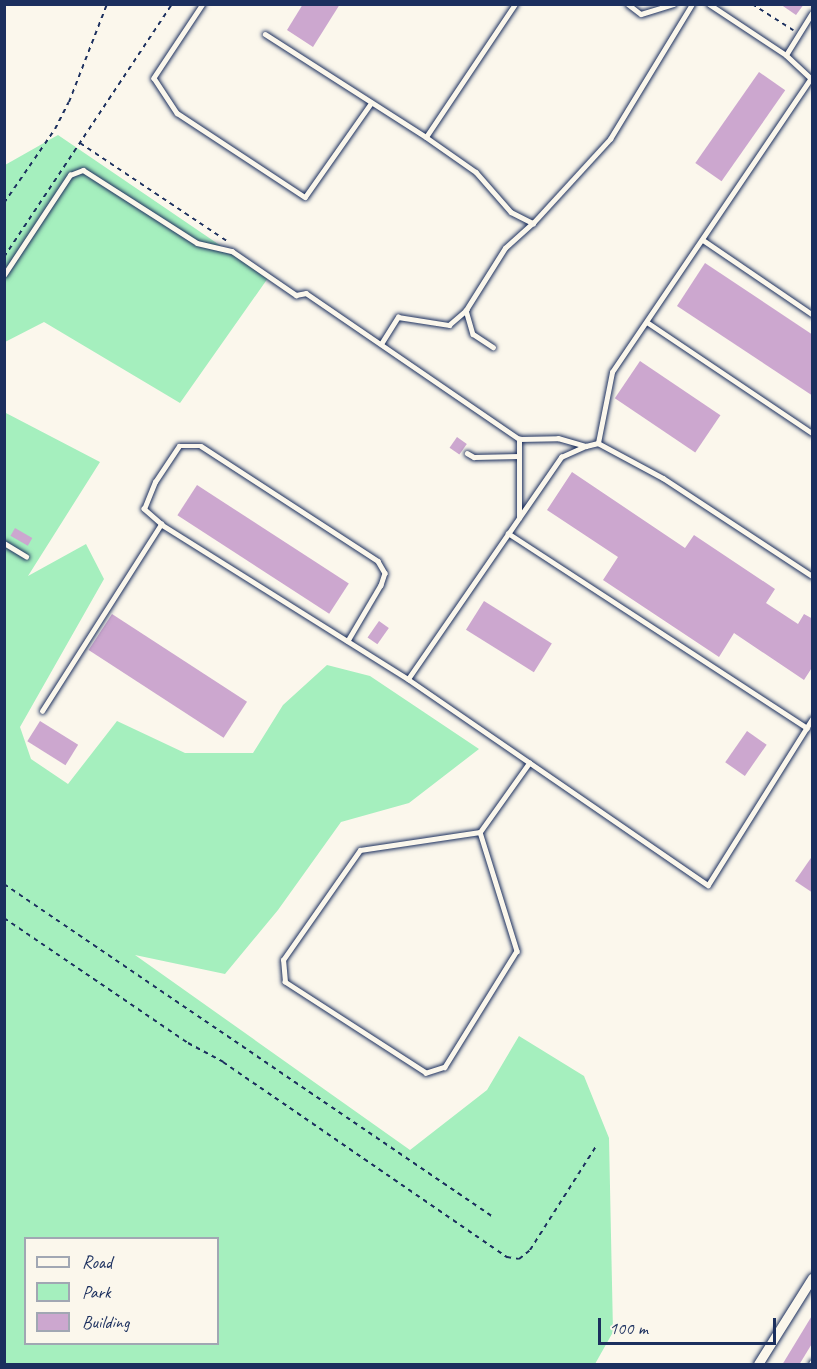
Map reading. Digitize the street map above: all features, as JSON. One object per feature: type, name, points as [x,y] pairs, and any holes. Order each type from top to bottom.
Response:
[{"type":"street","points":[[758,1365],[813,1278]]},
{"type":"lane","points":[[203,4],[154,78],[177,113],[305,197],[371,103]]},
{"type":"lane","points":[[426,137],[515,4]]},
{"type":"lane","points":[[628,4],[641,14],[674,4]]},
{"type":"lane","points":[[381,344],[398,318],[449,325],[466,310],[505,248],[533,223],[610,139],[692,4]]},
{"type":"lane","points":[[598,443],[612,372],[812,79],[786,55],[709,4]]},
{"type":"lane","points":[[786,55],[813,13]]},
{"type":"lane","points":[[266,34],[476,172],[511,212],[533,223]]},
{"type":"lane","points":[[4,275],[70,175],[83,170],[197,243],[232,251],[296,295],[306,293],[519,439],[558,438],[586,446]]},
{"type":"lane","points":[[703,240],[813,314]]},
{"type":"lane","points":[[466,310],[473,334],[493,347]]},
{"type":"lane","points":[[648,322],[813,433]]},
{"type":"lane","points":[[519,439],[519,518]]},
{"type":"lane","points":[[408,679],[561,457],[586,446],[598,443],[663,478],[813,576]]},
{"type":"lane","points":[[348,641],[381,585],[385,573],[378,561],[201,446],[179,446],[155,482],[144,509],[161,524],[408,679],[708,885],[813,719]]},
{"type":"lane","points":[[468,453],[474,457],[519,456]]},
{"type":"lane","points":[[42,711],[161,524]]},
{"type":"lane","points":[[508,533],[807,728]]},
{"type":"lane","points":[[4,543],[26,556]]},
{"type":"lane","points":[[480,831],[517,951],[445,1067],[426,1073],[285,982],[283,960],[360,850],[480,831],[529,762]]},
{"type":"path","points":[[4,203],[55,129],[69,102],[107,4]]},
{"type":"path","points":[[4,256],[172,4]]},
{"type":"path","points":[[752,4],[800,34]]},
{"type":"path","points":[[80,143],[227,241]]},
{"type":"path","points":[[4,884],[493,1217]]},
{"type":"path","points":[[4,918],[188,1043],[223,1062],[507,1257],[519,1259],[530,1250],[597,1145]]},
{"type":"green space","points":[[58,135],[268,278],[180,403],[44,322],[5,342],[5,165]]},
{"type":"green space","points":[[4,412],[100,462],[28,576],[86,544],[104,579],[20,727],[31,759],[68,784],[117,721],[185,753],[253,753],[283,705],[327,665],[370,676],[479,749],[409,803],[341,822],[278,910],[225,974],[135,955],[410,1150],[487,1090],[519,1036],[584,1076],[609,1138],[613,1332],[595,1364],[5,1364]]},
{"type":"building","points":[[303,4],[340,4],[313,47],[287,30]]},
{"type":"building","points":[[780,4],[804,4],[796,15]]},
{"type":"building","points":[[759,72],[785,90],[722,181],[695,163]]},
{"type":"building","points":[[705,263],[813,335],[813,396],[677,306]]},
{"type":"building","points":[[640,361],[720,415],[695,453],[615,398]]},
{"type":"building","points":[[457,437],[467,444],[459,455],[450,448]]},
{"type":"building","points":[[572,472],[685,548],[694,535],[775,589],[766,603],[798,624],[804,614],[813,619],[813,666],[804,680],[734,633],[719,657],[603,580],[618,557],[547,510]]},
{"type":"building","points":[[197,485],[349,584],[329,614],[177,515]]},
{"type":"building","points":[[15,528],[32,538],[28,546],[10,536]]},
{"type":"building","points":[[484,601],[552,643],[534,672],[466,630]]},
{"type":"building","points":[[112,614],[247,702],[224,738],[89,650]]},
{"type":"building","points":[[379,621],[389,628],[377,644],[368,637]]},
{"type":"building","points":[[40,721],[78,745],[65,765],[27,741]]},
{"type":"building","points":[[747,731],[767,745],[745,776],[725,762]]},
{"type":"building","points":[[813,855],[813,893],[795,881]]},
{"type":"building","points":[[813,1314],[813,1342],[799,1365],[782,1365]]}]
